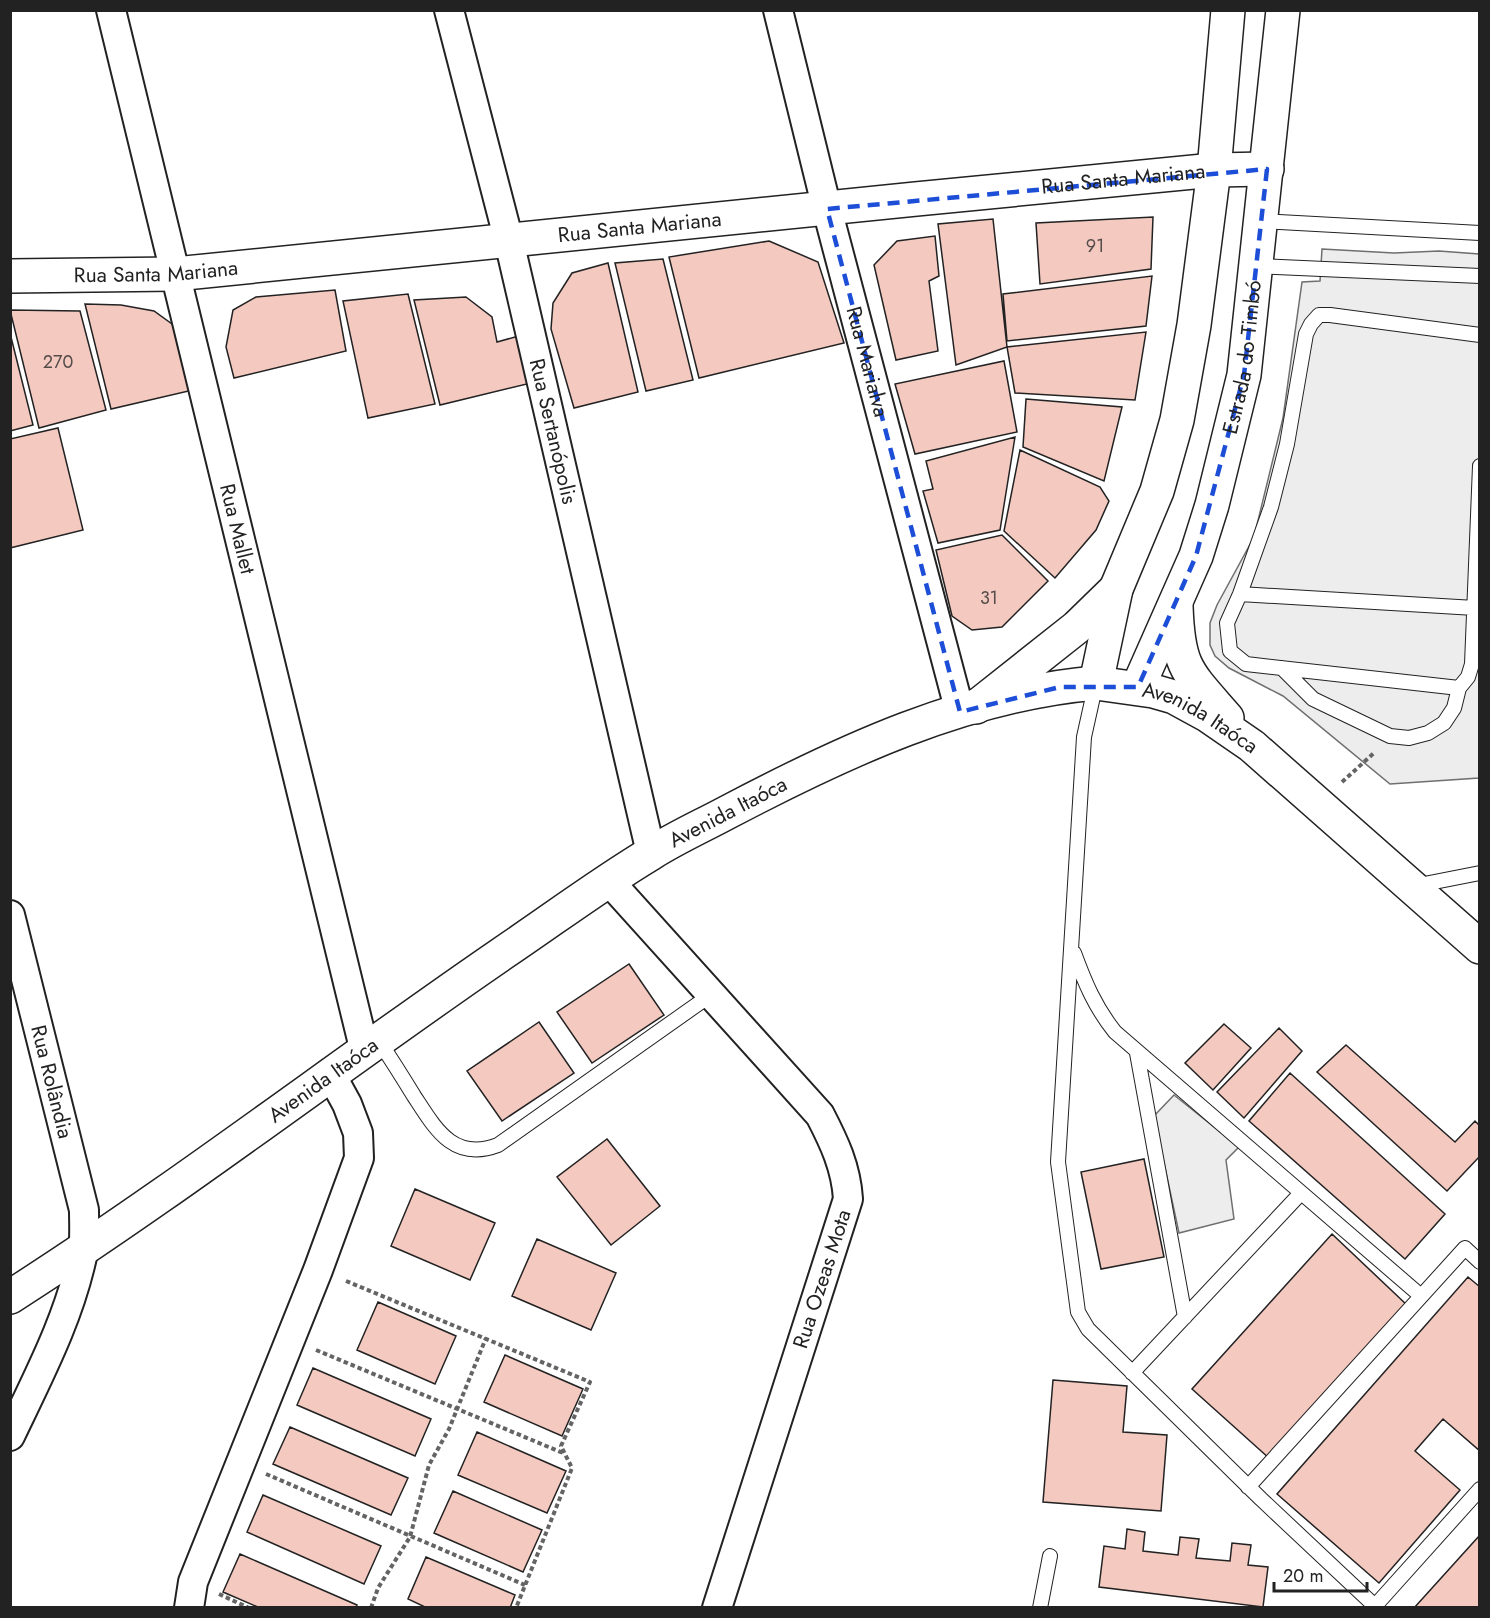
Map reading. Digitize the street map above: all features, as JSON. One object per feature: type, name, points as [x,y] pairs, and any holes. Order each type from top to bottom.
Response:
[{"type":"main road","points":[[1096,683],[1116,589],[1157,491],[1177,420],[1194,325],[1214,170],[1228,10]]},
{"type":"main road","name":"Estrada do Timbó","points":[[1138,687],[1196,556],[1212,505],[1244,375],[1282,10]]},
{"type":"main road","name":"Rua Santa Mariana","points":[[10,276],[175,274],[1214,170],[1267,169]]},
{"type":"main road","points":[[968,710],[1077,627],[1116,589]]},
{"type":"main road","points":[[1176,602],[1179,652],[1188,672],[1252,746]]},
{"type":"main road","name":"Avenida Itaóca","points":[[10,1297],[83,1251],[371,1044],[651,853],[784,782],[873,742],[968,710],[1060,687],[1096,683],[1138,687],[1174,697],[1207,715],[1252,746],[1479,947]]},
{"type":"street","name":"Rua Mallet","points":[[111,10],[175,274],[371,1044]]},
{"type":"street","name":"Rua Sertanópolis","points":[[449,10],[509,241],[651,853]]},
{"type":"street","name":"Rua Marialva","points":[[778,10],[827,209],[968,710]]},
{"type":"street","name":"Rua Ozeas Mota","points":[[609,881],[820,1115],[841,1160],[847,1179],[848,1199],[717,1608]]},
{"type":"street","name":"Rua Rolândia","points":[[10,915],[81,1188],[84,1210],[83,1251],[55,1341],[10,1436]]},
{"type":"street","points":[[189,1608],[193,1582],[318,1270],[359,1158],[358,1133],[347,1104],[330,1073]]},
{"type":"lane","points":[[1261,221],[1479,232]]},
{"type":"lane","points":[[1257,266],[1479,276]]},
{"type":"lane","points":[[1459,688],[1246,664],[1230,651],[1227,623],[1240,594],[1274,496],[1287,444],[1306,334],[1311,324],[1319,315],[1330,315],[1479,335]]},
{"type":"lane","points":[[1282,668],[1313,699],[1389,736],[1409,738],[1428,733],[1444,723],[1454,708],[1459,688],[1468,677],[1472,664],[1479,466]]},
{"type":"lane","points":[[1240,594],[1475,608]]},
{"type":"lane","points":[[1096,683],[1084,737],[1058,1162],[1078,1312],[1088,1329],[1132,1373],[1248,1487],[1376,1607],[1479,1489]]},
{"type":"lane","points":[[1412,886],[1479,873]]},
{"type":"lane","points":[[1072,946],[1098,1011],[1137,1053],[1421,1296]]},
{"type":"lane","points":[[371,1044],[438,1132],[458,1146],[484,1150],[498,1145],[712,994]]},
{"type":"lane","points":[[1137,1053],[1185,1317]]},
{"type":"lane","points":[[1132,1373],[1301,1193]]},
{"type":"lane","points":[[1248,1487],[1465,1248],[1479,1262]]},
{"type":"lane","points":[[1040,1608],[1050,1556]]},
{"type":"path","points":[[1316,803],[1362,767],[1389,736]]},
{"type":"path","points":[[318,1270],[590,1382],[561,1446],[572,1468],[516,1608]]},
{"type":"path","points":[[371,1608],[378,1588],[411,1536],[429,1465],[449,1429],[486,1338]]},
{"type":"path","points":[[290,1340],[457,1407],[563,1453]]},
{"type":"path","points":[[241,1463],[525,1584]]},
{"type":"highlighted area","points":[[1267,169],[1244,375],[1196,556],[1138,687],[1060,687],[960,712],[827,209]]},
{"type":"shaded area","points":[[1322,249],[1479,254],[1479,778],[1390,784],[1283,696],[1229,668],[1215,656],[1210,645],[1210,623],[1217,605],[1254,537],[1283,418],[1302,282],[1320,281]]},
{"type":"shaded area","points":[[1174,1095],[1239,1147],[1226,1160],[1234,1219],[1179,1233],[1154,1116]]},
{"type":"building","points":[[1153,217],[1151,269],[1040,284],[1036,223]]},
{"type":"building","points":[[993,219],[1007,347],[956,365],[938,224]]},
{"type":"building","points":[[935,236],[939,276],[929,281],[938,351],[896,360],[874,265],[897,241]]},
{"type":"building","points":[[769,241],[818,262],[844,343],[699,378],[669,257]]},
{"type":"building","points":[[663,259],[693,380],[646,391],[615,263]]},
{"type":"building","points":[[608,263],[638,392],[574,408],[551,329],[553,303],[572,273]]},
{"type":"building","points":[[1152,276],[1146,326],[1007,341],[1003,294]]},
{"type":"building","points":[[335,290],[346,351],[234,378],[226,347],[233,310],[256,297]]},
{"type":"building","points":[[408,294],[435,404],[368,418],[343,301]]},
{"type":"building","points":[[466,297],[492,317],[497,342],[522,335],[527,384],[440,405],[414,300]]},
{"type":"building","points":[[85,304],[121,305],[154,311],[172,324],[182,344],[193,390],[111,409]]},
{"type":"building","points":[[10,310],[80,311],[106,410],[39,428]]},
{"type":"building","points":[[1146,332],[1135,400],[1015,393],[1007,347]]},
{"type":"building","points":[[10,333],[33,425],[10,431]]},
{"type":"building","points":[[1004,361],[1017,432],[915,454],[895,384]]},
{"type":"building","points":[[1026,399],[1122,407],[1104,481],[1023,447]]},
{"type":"building","points":[[58,428],[83,530],[10,548],[10,439]]},
{"type":"building","points":[[1015,437],[1000,530],[938,543],[923,491],[933,489],[926,461]]},
{"type":"building","points":[[1020,450],[1100,487],[1109,501],[1096,530],[1055,578],[1004,531]]},
{"type":"building","points":[[1002,535],[1048,581],[1002,627],[972,630],[952,616],[936,550]]},
{"type":"building","points":[[629,964],[664,1015],[592,1063],[557,1012]]},
{"type":"building","points":[[539,1022],[574,1073],[502,1121],[467,1071]]},
{"type":"building","points":[[1224,1024],[1251,1048],[1213,1090],[1185,1063]]},
{"type":"building","points":[[1279,1028],[1302,1051],[1244,1118],[1217,1092]]},
{"type":"building","points":[[1346,1045],[1455,1142],[1475,1121],[1480,1126],[1480,1156],[1447,1191],[1317,1072]]},
{"type":"building","points":[[1290,1073],[1445,1214],[1405,1259],[1249,1121]]},
{"type":"building","points":[[607,1139],[660,1206],[611,1245],[557,1177]]},
{"type":"building","points":[[1144,1159],[1164,1257],[1101,1269],[1081,1172]]},
{"type":"building","points":[[415,1189],[495,1223],[470,1280],[391,1246]]},
{"type":"building","points":[[1332,1234],[1408,1306],[1270,1459],[1192,1389]]},
{"type":"building","points":[[537,1239],[616,1273],[591,1330],[512,1296]]},
{"type":"building","points":[[1468,1277],[1480,1287],[1480,1451],[1443,1419],[1415,1451],[1460,1490],[1379,1583],[1277,1494]]},
{"type":"building","points":[[378,1302],[456,1336],[435,1384],[357,1350]]},
{"type":"building","points":[[505,1355],[583,1389],[562,1436],[484,1402]]},
{"type":"building","points":[[313,1368],[431,1419],[415,1456],[297,1405]]},
{"type":"building","points":[[1053,1380],[1127,1386],[1123,1432],[1167,1435],[1161,1511],[1043,1502]]},
{"type":"building","points":[[290,1427],[408,1478],[391,1515],[273,1464]]},
{"type":"building","points":[[477,1432],[566,1471],[547,1513],[458,1475]]},
{"type":"building","points":[[453,1491],[542,1530],[523,1572],[434,1533]]},
{"type":"building","points":[[263,1495],[381,1546],[364,1584],[247,1532]]},
{"type":"building","points":[[1127,1529],[1145,1532],[1143,1551],[1178,1555],[1180,1537],[1199,1539],[1196,1558],[1230,1561],[1232,1543],[1251,1545],[1248,1565],[1268,1567],[1263,1607],[1099,1587],[1104,1546],[1125,1549]]},
{"type":"building","points":[[1480,1535],[1480,1608],[1414,1608]]},
{"type":"building","points":[[240,1554],[357,1605],[356,1608],[260,1608],[223,1592]]},
{"type":"building","points":[[426,1557],[515,1595],[510,1608],[427,1608],[408,1599]]}]
